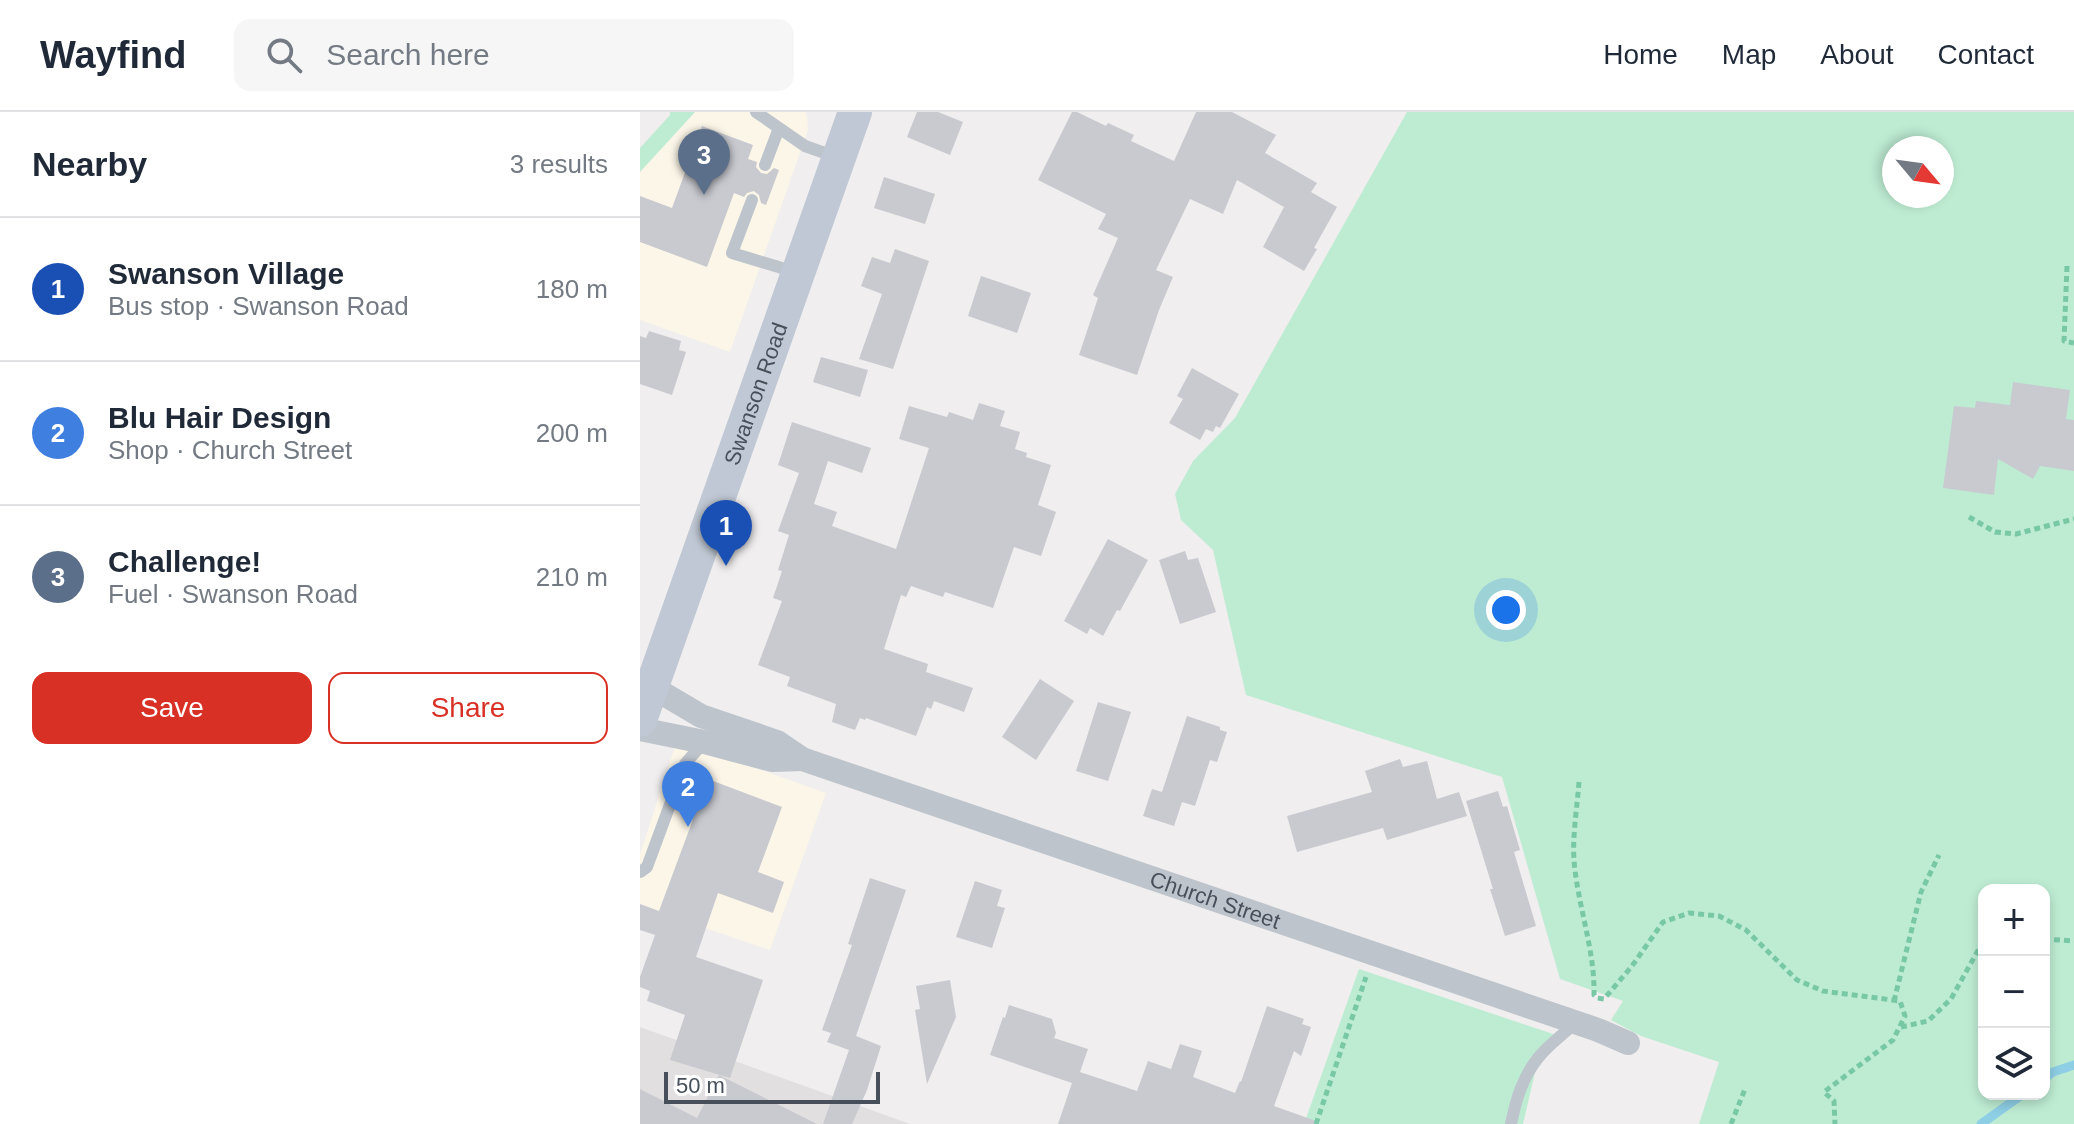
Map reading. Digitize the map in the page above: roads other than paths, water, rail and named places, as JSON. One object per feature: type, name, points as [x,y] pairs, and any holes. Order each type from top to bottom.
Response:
[{"type":"main road","name":"Swanson Road","points":[[640,720],[855,112]]},
{"type":"street","name":"Church Street","points":[[652,687],[701,716],[777,742],[802,759],[1576,1022],[1628,1043]]},
{"type":"street","name":"Church Street","points":[[640,729],[772,760],[802,759]]},
{"type":"lane","points":[[756,112],[805,146],[839,158]]},
{"type":"lane","points":[[765,165],[779,128]]},
{"type":"lane","points":[[752,200],[732,253],[799,272]]},
{"type":"lane","points":[[640,872],[647,867],[685,764],[704,742]]},
{"type":"lane","points":[[1511,1124],[1517,1096],[1526,1076],[1539,1056],[1576,1022]]},
{"type":"waterway","points":[[2050,1074],[2074,1065]]},
{"type":"waterway","points":[[1981,1124],[2015,1100]]},
{"type":"place","name":"Challenge!","points":[[704,195]]},
{"type":"place","name":"Swanson Village","points":[[726,566]]},
{"type":"place","name":"Blu Hair Design","points":[[688,827]]}]
